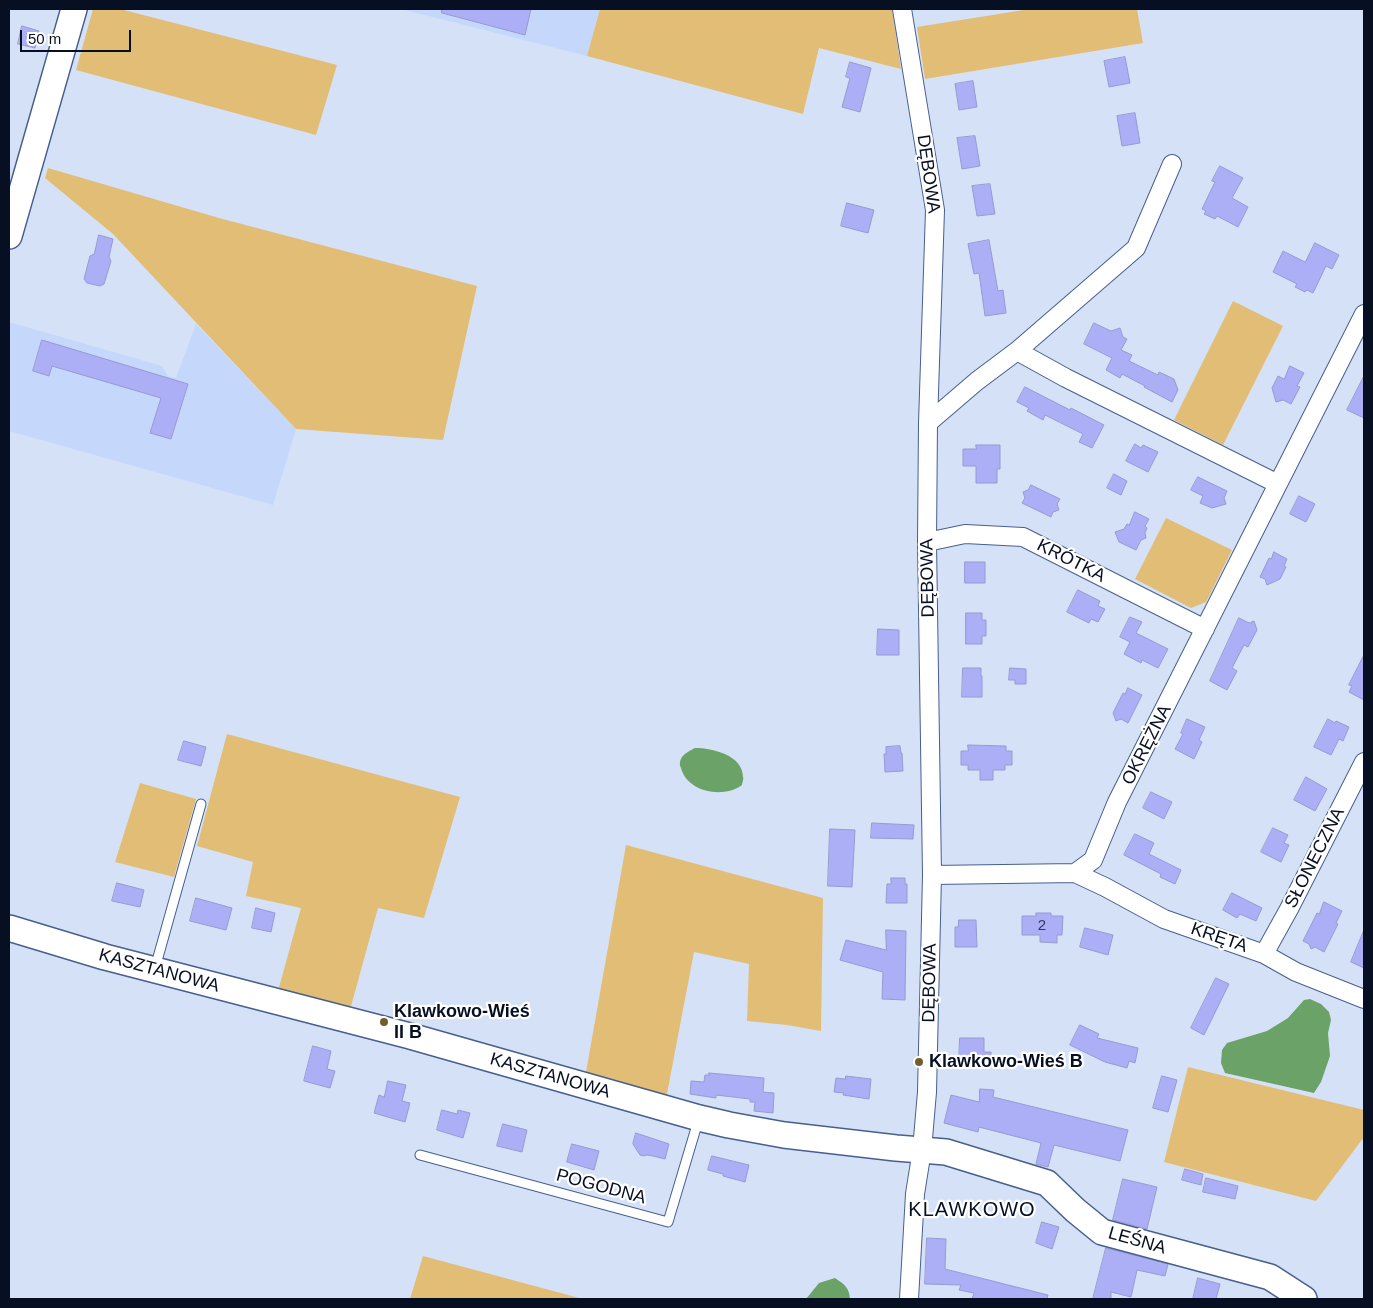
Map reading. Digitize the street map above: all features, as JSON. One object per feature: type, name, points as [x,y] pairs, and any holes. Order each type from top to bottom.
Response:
[{"type":"street","points":[[9,236],[74,9]]},
{"type":"street","name":"DĘBOWA","points":[[902,9],[935,210],[928,423],[927,542],[932,875],[927,1092],[922,1150],[915,1194],[909,1299]]},
{"type":"street","points":[[928,423],[977,381],[1017,351],[1136,248],[1172,164]]},
{"type":"street","name":"OKRĘŻNA","points":[[1075,873],[1093,860],[1118,802],[1364,314]]},
{"type":"street","points":[[1017,351],[1066,378],[1278,484]]},
{"type":"street","name":"KRÓTKA","points":[[927,542],[965,534],[1023,537],[1205,629]]},
{"type":"street","name":"SŁONECZNA","points":[[1264,954],[1364,762]]},
{"type":"street","points":[[932,875],[1075,873]]},
{"type":"street","name":"KRĘTA","points":[[1075,873],[1164,919],[1264,954],[1296,972],[1364,999]]},
{"type":"street","name":"KASZTANOWA","points":[[9,928],[105,957],[410,1036],[699,1118],[784,1135],[922,1150]]},
{"type":"street","name":"LEŚNA","points":[[922,1150],[946,1152],[1047,1183],[1075,1210],[1102,1232],[1270,1276],[1304,1299]]},
{"type":"lane","points":[[155,970],[201,804]]},
{"type":"lane","name":"POGODNA","points":[[420,1156],[668,1222],[699,1118]]},
{"type":"shaded area","points":[[93,9],[120,9],[337,65],[316,135],[76,70]]},
{"type":"shaded area","points":[[401,9],[600,9],[587,56]]},
{"type":"shaded area","points":[[600,9],[892,9],[901,69],[819,48],[803,114],[587,56]]},
{"type":"shaded area","points":[[1030,9],[1137,9],[1143,43],[925,79],[917,27]]},
{"type":"shaded area","points":[[48,168],[219,218],[477,286],[443,440],[296,429],[113,234],[45,178]]},
{"type":"shaded area","points":[[1233,301],[1283,326],[1223,445],[1174,420]]},
{"type":"shaded area","points":[[9,322],[162,366],[168,376],[176,378],[196,324],[296,429],[273,505],[9,431]]},
{"type":"shaded area","points":[[1166,518],[1232,550],[1206,602],[1191,608],[1135,579]]},
{"type":"shaded area","points":[[227,734],[460,797],[424,918],[378,908],[350,1010],[278,991],[301,908],[246,896],[253,862],[197,846]]},
{"type":"shaded area","points":[[695,748],[718,751],[732,758],[742,769],[742,785],[725,792],[716,792],[698,788],[690,783],[680,767],[680,762],[683,756]]},
{"type":"shaded area","points":[[140,783],[196,799],[174,877],[115,862]]},
{"type":"shaded area","points":[[626,845],[823,898],[821,1031],[747,1021],[749,964],[694,952],[666,1099],[585,1078]]},
{"type":"shaded area","points":[[1310,999],[1321,1004],[1329,1012],[1331,1020],[1328,1033],[1330,1056],[1321,1082],[1314,1093],[1225,1073],[1221,1063],[1222,1050],[1227,1043],[1267,1031],[1288,1018],[1304,1000]]},
{"type":"shaded area","points":[[1188,1067],[1364,1110],[1364,1137],[1316,1201],[1164,1162]]},
{"type":"shaded area","points":[[423,1256],[583,1299],[410,1299]]},
{"type":"shaded area","points":[[835,1278],[846,1287],[850,1299],[806,1299],[819,1283]]},
{"type":"building","points":[[442,9],[531,9],[525,35],[442,13]]},
{"type":"building","points":[[22,26],[39,31],[35,48],[18,44]]},
{"type":"building","points":[[1125,57],[1130,83],[1109,87],[1104,61]]},
{"type":"building","points":[[850,62],[871,68],[860,112],[842,107],[850,78],[846,77]]},
{"type":"building","points":[[973,81],[977,107],[959,110],[955,84]]},
{"type":"building","points":[[1135,113],[1140,143],[1122,146],[1117,116]]},
{"type":"building","points":[[975,136],[980,166],[962,169],[957,138]]},
{"type":"building","points":[[1220,166],[1243,178],[1232,198],[1248,207],[1238,227],[1217,216],[1215,219],[1204,214],[1206,211],[1202,209],[1215,182],[1212,181]]},
{"type":"building","points":[[990,184],[995,214],[977,216],[972,186]]},
{"type":"building","points":[[847,203],[874,210],[868,233],[841,226]]},
{"type":"building","points":[[99,235],[113,239],[109,257],[111,261],[104,284],[100,286],[87,283],[84,279],[90,256],[94,254]]},
{"type":"building","points":[[989,240],[998,291],[1003,290],[1006,313],[985,316],[979,273],[974,274],[968,244]]},
{"type":"building","points":[[1315,243],[1339,255],[1332,269],[1326,266],[1313,293],[1307,290],[1305,292],[1295,287],[1297,284],[1273,272],[1283,251],[1305,262]]},
{"type":"building","points":[[1094,323],[1111,331],[1120,328],[1123,337],[1127,339],[1121,350],[1132,355],[1129,361],[1158,375],[1159,372],[1174,379],[1178,390],[1172,402],[1122,374],[1120,378],[1106,370],[1112,358],[1084,344]]},
{"type":"building","points":[[42,340],[188,384],[171,439],[150,433],[161,398],[52,366],[49,376],[33,371]]},
{"type":"building","points":[[1290,366],[1304,373],[1297,386],[1300,387],[1291,404],[1283,400],[1276,402],[1272,388],[1278,376],[1284,379]]},
{"type":"building","points":[[1364,376],[1364,418],[1347,410]]},
{"type":"building","points":[[1025,387],[1104,425],[1092,448],[1079,442],[1083,434],[1045,415],[1043,420],[1027,411],[1029,408],[1017,402]]},
{"type":"building","points":[[1135,444],[1141,448],[1143,445],[1158,452],[1148,472],[1126,461]]},
{"type":"building","points":[[976,445],[1000,445],[1000,469],[997,469],[997,483],[976,483],[976,466],[963,466],[963,449],[976,449]]},
{"type":"building","points":[[1114,474],[1127,481],[1121,495],[1107,488]]},
{"type":"building","points":[[1198,477],[1227,491],[1224,498],[1226,504],[1212,508],[1200,503],[1203,496],[1191,490]]},
{"type":"building","points":[[1031,485],[1060,499],[1057,504],[1059,510],[1053,512],[1051,517],[1022,503],[1025,498],[1023,492],[1028,490]]},
{"type":"building","points":[[1299,496],[1315,504],[1306,522],[1290,514]]},
{"type":"building","points":[[1135,512],[1149,519],[1145,526],[1147,528],[1146,538],[1141,540],[1136,550],[1119,542],[1115,532],[1124,529],[1127,524],[1129,525]]},
{"type":"building","points":[[1274,552],[1287,559],[1284,566],[1286,567],[1280,579],[1267,585],[1265,579],[1260,577]]},
{"type":"building","points":[[965,562],[985,562],[985,583],[965,583]]},
{"type":"building","points":[[1078,590],[1100,601],[1098,606],[1105,609],[1098,622],[1091,619],[1089,623],[1067,612]]},
{"type":"building","points":[[966,613],[982,613],[982,620],[986,620],[986,636],[982,636],[982,644],[966,644]]},
{"type":"building","points":[[1130,617],[1142,622],[1136,633],[1168,649],[1158,668],[1142,660],[1141,663],[1124,654],[1130,642],[1120,637]]},
{"type":"building","points":[[1239,618],[1249,623],[1254,621],[1257,630],[1248,647],[1244,645],[1232,668],[1237,671],[1227,690],[1210,681]]},
{"type":"building","points":[[878,629],[899,630],[899,655],[877,655]]},
{"type":"building","points":[[1364,655],[1364,700],[1349,692],[1352,686],[1349,685]]},
{"type":"building","points":[[963,668],[981,668],[982,697],[962,697]]},
{"type":"building","points":[[1010,668],[1026,669],[1026,684],[1015,684],[1015,680],[1009,680]]},
{"type":"building","points":[[1128,688],[1142,695],[1128,723],[1121,719],[1116,721],[1113,713],[1123,693],[1125,694]]},
{"type":"building","points":[[1187,719],[1205,727],[1199,740],[1202,742],[1194,759],[1175,749],[1183,734],[1181,733]]},
{"type":"building","points":[[1328,719],[1349,727],[1343,741],[1339,739],[1331,755],[1314,747]]},
{"type":"building","points":[[184,741],[206,747],[201,766],[178,760]]},
{"type":"building","points":[[968,745],[1006,746],[1006,751],[1012,751],[1012,765],[1005,765],[1005,770],[993,770],[993,780],[980,780],[980,770],[968,770],[968,765],[961,765],[961,751],[968,751]]},
{"type":"building","points":[[900,746],[903,771],[885,772],[884,754],[886,754],[886,747]]},
{"type":"building","points":[[1306,777],[1327,789],[1315,811],[1294,800]]},
{"type":"building","points":[[1151,792],[1172,802],[1164,819],[1143,808]]},
{"type":"building","points":[[872,823],[914,825],[913,839],[871,838]]},
{"type":"building","points":[[1273,828],[1288,835],[1284,843],[1289,845],[1281,862],[1261,852]]},
{"type":"building","points":[[830,829],[855,830],[852,887],[828,886]]},
{"type":"building","points":[[1135,834],[1154,843],[1149,854],[1181,870],[1175,884],[1160,877],[1161,874],[1124,855]]},
{"type":"building","points":[[891,878],[905,878],[905,884],[907,884],[907,903],[886,903],[887,884],[891,884]]},
{"type":"building","points":[[117,883],[144,890],[140,907],[112,901]]},
{"type":"building","points":[[1232,893],[1262,908],[1256,921],[1240,914],[1237,918],[1223,910]]},
{"type":"building","points":[[196,898],[232,908],[226,930],[190,921]]},
{"type":"building","points":[[1324,902],[1342,911],[1336,923],[1338,924],[1324,952],[1315,947],[1311,949],[1309,944],[1303,941]]},
{"type":"building","points":[[256,908],[275,913],[271,932],[252,928]]},
{"type":"building","points":[[1036,913],[1051,913],[1051,916],[1063,916],[1062,935],[1057,935],[1057,943],[1040,942],[1040,935],[1022,935],[1022,916],[1036,916]]},
{"type":"building","points":[[959,920],[976,920],[977,947],[955,947],[955,927],[958,927]]},
{"type":"building","points":[[1085,928],[1113,935],[1108,955],[1080,947]]},
{"type":"building","points":[[886,930],[906,931],[905,1000],[882,999],[883,972],[840,960],[846,940],[886,950]]},
{"type":"building","points":[[1364,930],[1364,968],[1351,962]]},
{"type":"building","points":[[1216,978],[1229,984],[1204,1035],[1191,1028]]},
{"type":"building","points":[[1080,1025],[1099,1034],[1097,1038],[1138,1048],[1135,1063],[1129,1061],[1127,1068],[1105,1062],[1070,1045]]},
{"type":"building","points":[[960,1038],[984,1038],[984,1052],[991,1052],[991,1064],[968,1066],[968,1062],[959,1062]]},
{"type":"building","points":[[313,1046],[331,1051],[327,1069],[335,1071],[330,1088],[304,1081]]},
{"type":"building","points":[[709,1073],[764,1078],[763,1092],[774,1093],[773,1113],[754,1111],[755,1102],[750,1102],[750,1099],[716,1095],[716,1098],[690,1094],[691,1081],[704,1082],[705,1075],[709,1075]]},
{"type":"building","points":[[846,1076],[871,1079],[869,1099],[834,1092],[836,1078],[845,1079]]},
{"type":"building","points":[[1162,1076],[1177,1080],[1168,1112],[1153,1108]]},
{"type":"building","points":[[388,1081],[406,1085],[402,1101],[410,1103],[405,1122],[374,1113],[379,1095],[384,1097]]},
{"type":"building","points":[[980,1089],[994,1090],[993,1097],[1128,1130],[1120,1161],[1054,1145],[1048,1167],[1036,1164],[1041,1143],[979,1127],[978,1132],[944,1123],[951,1095],[979,1102]]},
{"type":"building","points":[[442,1110],[457,1114],[458,1110],[470,1113],[463,1138],[437,1130]]},
{"type":"building","points":[[503,1124],[527,1130],[522,1152],[497,1146]]},
{"type":"building","points":[[636,1133],[669,1144],[665,1159],[640,1155],[633,1144]]},
{"type":"building","points":[[572,1144],[599,1151],[594,1170],[567,1162]]},
{"type":"building","points":[[712,1156],[749,1165],[745,1182],[708,1170]]},
{"type":"building","points":[[1185,1169],[1203,1174],[1201,1185],[1182,1180]]},
{"type":"building","points":[[1206,1178],[1238,1186],[1235,1199],[1203,1192]]},
{"type":"building","points":[[1123,1179],[1157,1187],[1147,1229],[1113,1220]]},
{"type":"building","points":[[1042,1222],[1059,1227],[1052,1249],[1036,1243]]},
{"type":"building","points":[[927,1238],[946,1239],[945,1269],[1048,1295],[1047,1299],[972,1299],[974,1293],[959,1290],[961,1285],[925,1284]]},
{"type":"building","points":[[1106,1248],[1168,1264],[1165,1276],[1137,1270],[1131,1297],[1111,1292],[1111,1299],[1093,1299]]},
{"type":"building","points":[[1198,1278],[1220,1284],[1216,1299],[1193,1299]]},
{"type":"place","name":"Klawkowo-Wieś II B","points":[[384,1022]]},
{"type":"place","name":"Klawkowo-Wieś B","points":[[919,1062]]},
{"type":"district","name":"KLAWKOWO","points":[[972,1210]]}]
